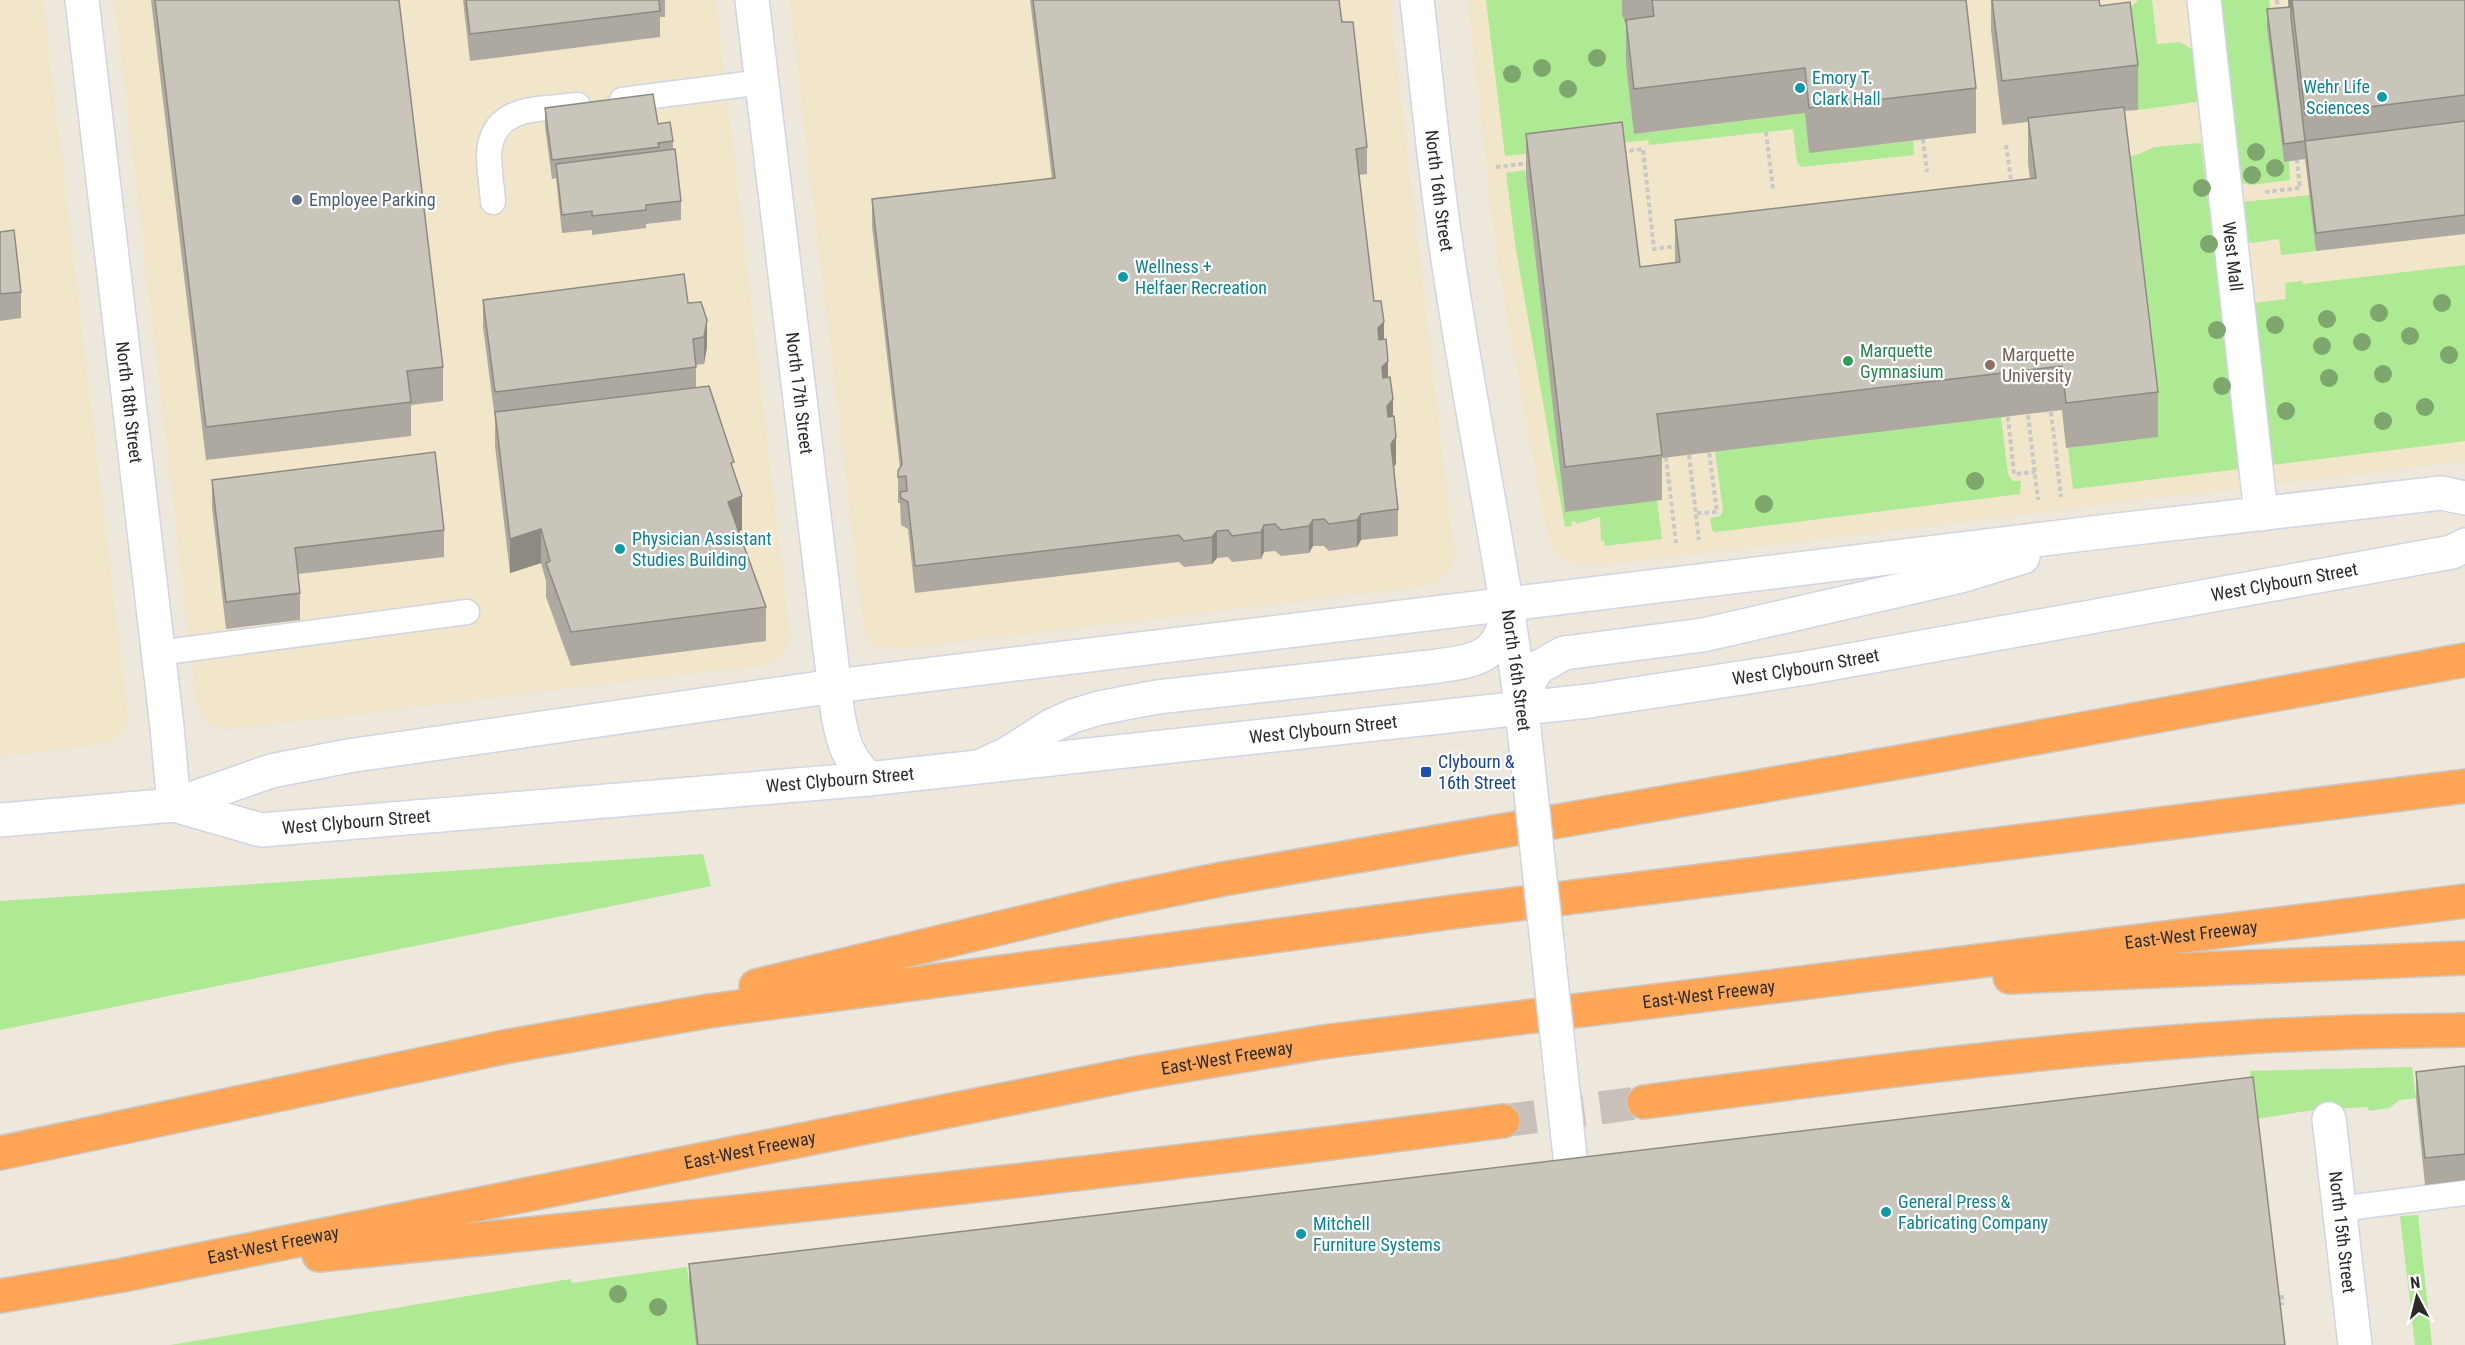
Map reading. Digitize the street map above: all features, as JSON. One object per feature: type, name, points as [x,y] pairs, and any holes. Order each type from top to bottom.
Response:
[{"type":"highway","points":[[0,1153],[509,1046],[1114,901],[1201,883],[1917,759],[2465,660]]},
{"type":"highway","points":[[509,1046],[709,1011],[1206,944],[2465,786]]},
{"type":"highway","name":"East-West Freeway","points":[[0,1296],[123,1275],[1138,1073],[1323,1042],[2465,901]]},
{"type":"highway","points":[[1772,987],[2465,958]]},
{"type":"highway","points":[[1644,1102],[1995,1059],[2172,1043],[2329,1033],[2465,1030]]},
{"type":"highway","points":[[123,1275],[710,1215],[1503,1121]]},
{"type":"street","name":"North 18th Street","points":[[82,0],[174,805]]},
{"type":"street","name":"North 17th Street","points":[[752,0],[835,686],[844,746],[853,762],[868,779]]},
{"type":"street","name":"North 16th Street","points":[[1417,0],[1447,251],[1508,606],[1522,708],[1578,1238]]},
{"type":"street","name":"West Mall","points":[[2204,0],[2261,514]]},
{"type":"street","name":"West Clybourn Street","points":[[0,820],[174,805],[271,771],[348,756],[835,686],[1508,606],[1571,596],[2109,531],[2441,494],[2465,498]]},
{"type":"street","points":[[1522,708],[1531,678],[1539,668],[1564,652],[1703,635],[1961,576],[2109,531]]},
{"type":"street","name":"West Clybourn Street","points":[[174,805],[261,830],[868,779],[1589,701],[1806,668],[2452,552],[2465,545]]},
{"type":"street","points":[[982,765],[1027,743],[1051,726],[1099,708],[1157,697],[1430,667],[1472,660],[1488,653],[1497,642],[1503,631],[1508,606]]},
{"type":"street","name":"North 15th Street","points":[[2329,1119],[2355,1345]]},
{"type":"lane","points":[[493,202],[489,155],[492,137],[500,122],[516,113],[762,82]]},
{"type":"lane","points":[[158,653],[467,612]]},
{"type":"lane","points":[[2339,1209],[2465,1193]]},
{"type":"path","points":[[2277,0],[2278,18]]},
{"type":"path","points":[[1766,132],[1773,189]]},
{"type":"path","points":[[1923,139],[1927,172]]},
{"type":"path","points":[[2007,145],[2013,196]]},
{"type":"path","points":[[1621,152],[1643,149],[1654,249],[1684,246]]},
{"type":"path","points":[[2297,160],[2299,180]]},
{"type":"path","points":[[1496,167],[1532,163]]},
{"type":"path","points":[[2051,412],[2062,500]]},
{"type":"path","points":[[2028,415],[2038,503]]},
{"type":"path","points":[[2008,417],[2014,474],[2035,472]]},
{"type":"path","points":[[1697,513],[1717,512],[1709,452]]},
{"type":"path","points":[[1689,455],[1699,533]]},
{"type":"path","points":[[1666,458],[1676,536]]},
{"type":"path","points":[[2282,1295],[2282,1305]]},
{"type":"shaded area","points":[[0,0],[43,0],[128,716],[124,730],[112,742],[0,757]]},
{"type":"shaded area","points":[[114,0],[716,0],[790,635],[790,643],[781,656],[762,665],[231,729],[220,729],[203,719],[196,701]]},
{"type":"shaded area","name":"Wellness + Helfaer Recreation","points":[[789,0],[1390,0],[1454,551],[1452,569],[1437,582],[1424,586],[897,649],[879,648],[873,645],[868,640],[863,626]]},
{"type":"shaded area","name":"Marquette University","points":[[1467,0],[2465,0],[2465,461],[1601,565],[1573,564],[1555,551],[1546,530],[1498,268]]},
{"type":"green space","points":[[1486,0],[1670,0],[1671,9],[1622,14],[1627,33],[1634,134],[1805,113],[1809,152],[1913,141],[1914,155],[1801,167],[1797,162],[1793,129],[1649,145],[1648,140],[1505,156]]},
{"type":"green space","points":[[2138,0],[2152,0],[2157,44],[2180,42],[2192,49],[2198,98],[2196,102],[2138,110],[2126,12]]},
{"type":"green space","points":[[2221,0],[2269,0],[2273,27],[2267,28],[2284,162],[2289,161],[2290,180],[2251,185],[2242,183]]},
{"type":"green space","points":[[2201,143],[2240,469],[2073,489],[2068,448],[2158,436],[2124,157],[2137,155],[2154,147]]},
{"type":"green space","points":[[1525,170],[1565,511],[1657,500],[1662,539],[1605,546],[1604,541],[1601,541],[1600,517],[1576,524],[1575,521],[1571,522],[1572,526],[1565,527],[1516,250],[1506,173]]},
{"type":"green space","points":[[2310,195],[2316,251],[2281,255],[2279,239],[2251,243],[2248,241],[2243,202]]},
{"type":"green space","points":[[2465,265],[2465,441],[2272,465],[2254,303],[2286,299],[2285,283],[2302,281],[2303,284]]},
{"type":"green space","points":[[2001,417],[2008,474],[2013,481],[2021,481],[2020,494],[1715,532],[1712,530],[1710,518],[1720,516],[1723,511],[1715,451]]},
{"type":"green space","points":[[703,854],[711,886],[0,1030],[0,901]]},
{"type":"green space","points":[[2412,1067],[2416,1098],[2400,1100],[2389,1108],[2369,1111],[2368,1107],[2313,1110],[2256,1119],[2250,1071]]},
{"type":"green space","points":[[2418,1215],[2432,1345],[2415,1345],[2400,1216]]},
{"type":"green space","points":[[687,1267],[696,1345],[170,1345],[570,1279],[572,1283]]},
{"type":"building","name":"Employee Parking","points":[[155,0],[399,0],[443,367],[407,371],[411,402],[206,427]]},
{"type":"building","points":[[466,0],[659,0],[660,11],[470,34]]},
{"type":"building","name":"Wellness + Helfaer Recreation","points":[[1033,0],[1339,0],[1342,22],[1353,22],[1367,147],[1356,149],[1374,301],[1381,301],[1384,322],[1378,328],[1379,340],[1386,339],[1388,361],[1382,367],[1383,378],[1390,377],[1393,399],[1387,406],[1388,417],[1394,416],[1396,437],[1391,444],[1398,509],[1361,514],[1357,520],[1329,524],[1324,519],[1313,520],[1309,526],[1281,530],[1275,524],[1264,525],[1261,532],[1232,536],[1228,530],[1217,531],[1212,537],[1184,541],[1179,535],[915,566],[908,502],[901,498],[900,492],[907,491],[906,476],[898,477],[902,464],[872,199],[1055,178]]},
{"type":"building","name":"Emory T. Clark Hall","points":[[1652,0],[1966,0],[1976,88],[1809,108],[1805,68],[1634,89],[1626,20],[1654,16]]},
{"type":"building","points":[[1992,0],[2099,0],[2100,6],[2130,2],[2138,65],[2002,81]]},
{"type":"building","points":[[2289,0],[2291,0],[2305,141],[2284,144],[2267,9],[2290,7]]},
{"type":"building","points":[[2292,0],[2465,0],[2465,95],[2305,115]]},
{"type":"building","points":[[653,94],[658,124],[670,122],[673,141],[658,143],[659,147],[552,160],[545,108]]},
{"type":"building","name":"Marquette Gymnasium","points":[[2124,107],[2158,392],[2066,403],[2062,366],[1657,414],[1662,455],[1565,467],[1526,134],[1622,122],[1640,267],[1680,262],[1675,220],[2036,178],[2028,118]]},
{"type":"building","points":[[2465,121],[2465,215],[2316,233],[2305,141]]},
{"type":"building","points":[[675,149],[681,201],[646,205],[646,210],[592,216],[592,211],[562,215],[556,164]]},
{"type":"building","points":[[14,230],[21,292],[0,294],[0,232]]},
{"type":"building","points":[[684,274],[688,303],[701,302],[707,320],[704,337],[693,339],[696,367],[495,392],[483,300]]},
{"type":"building","name":"Physician Assistant Studies Building","points":[[709,386],[734,462],[731,463],[742,496],[728,502],[766,607],[571,632],[546,563],[550,561],[541,529],[510,539],[495,412]]},
{"type":"building","points":[[435,452],[444,530],[295,548],[300,593],[226,602],[212,480]]},
{"type":"building","points":[[2465,1066],[2465,1154],[2425,1158],[2416,1072]]},
{"type":"building","points":[[2253,1077],[2285,1345],[698,1345],[689,1264]]},
{"type":"tunnel","points":[[1503,1121],[1644,1102]]},
{"type":"place","name":"Emory T. Clark Hall","points":[[1800,88]]},
{"type":"place","name":"Wehr Life Sciences","points":[[2382,97]]},
{"type":"place","name":"Employee Parking","points":[[297,200]]},
{"type":"place","name":"Wellness + Helfaer Recreation","points":[[1123,277]]},
{"type":"place","name":"Marquette Gymnasium","points":[[1848,361]]},
{"type":"place","name":"Marquette University","points":[[1990,365]]},
{"type":"place","name":"Physician Assistant Studies Building","points":[[620,549]]},
{"type":"place","name":"Clybourn & 16th Street","points":[[1426,772]]},
{"type":"place","name":"General Press & Fabricating Company","points":[[1886,1212]]},
{"type":"place","name":"Mitchell Furniture Systems","points":[[1301,1234]]}]
